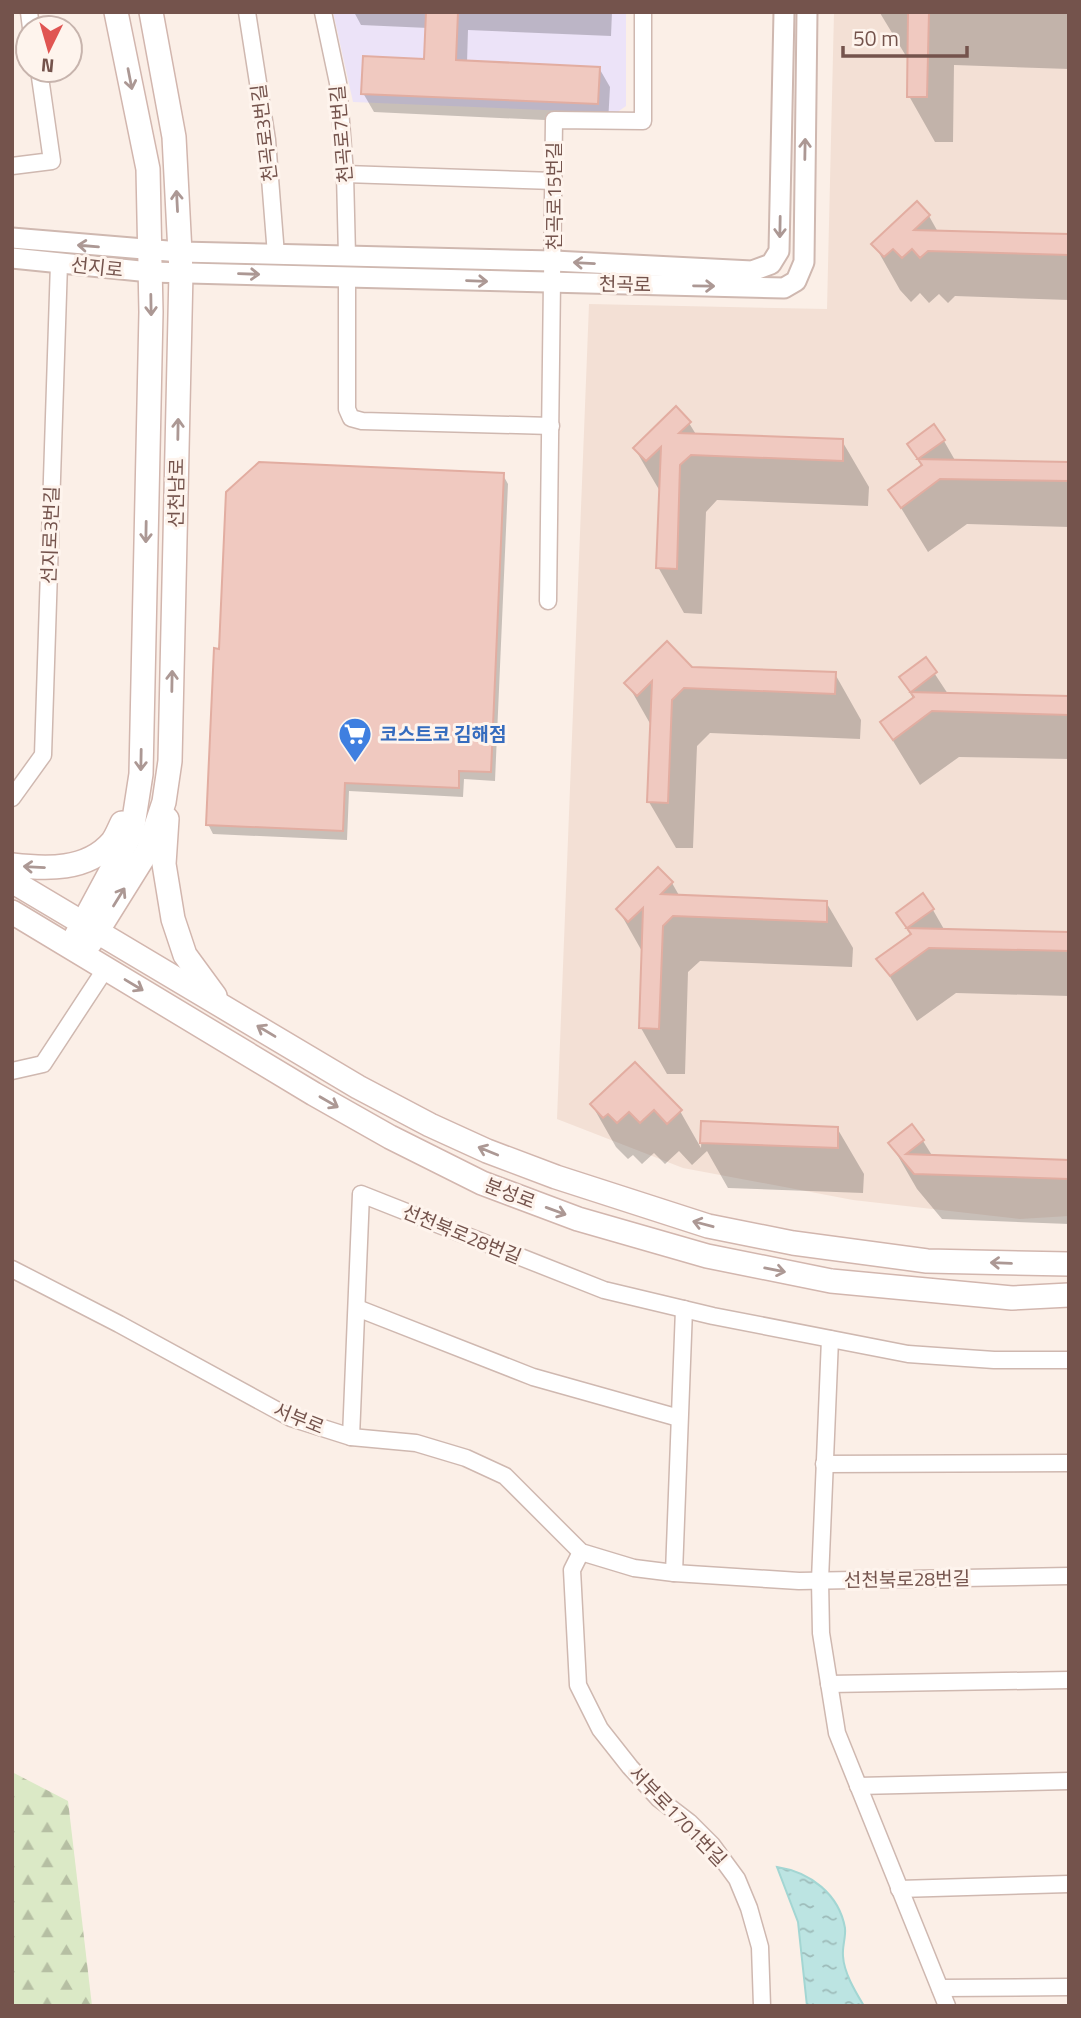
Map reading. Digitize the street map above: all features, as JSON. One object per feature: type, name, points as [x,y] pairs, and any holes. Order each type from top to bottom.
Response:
[{"type":"main road","name":"선천남로","points":[[91,927],[132,832],[141,774],[150,261],[148,169],[116,12]]},
{"type":"main road","name":"선천남로","points":[[76,951],[148,850],[164,802],[170,761],[181,262],[174,137],[151,12]]},
{"type":"main road","points":[[170,761],[164,864],[173,919],[185,955],[221,1005]]},
{"type":"main road","points":[[12,865],[65,867],[93,857],[112,842],[138,792]]},
{"type":"main road","name":"분성로","points":[[12,881],[358,1087],[487,1151],[631,1203],[708,1226],[793,1243],[927,1261],[1069,1264]]},
{"type":"main road","name":"분성로","points":[[12,912],[390,1137],[482,1183],[578,1219],[707,1256],[831,1281],[1012,1298],[1069,1295]]},
{"type":"street","name":"천곡로3번길","points":[[247,12],[267,140],[276,255]]},
{"type":"street","name":"천곡로7번길","points":[[323,12],[338,83],[345,174],[347,256]]},
{"type":"street","name":"천곡로15번길","points":[[548,601],[554,120],[643,121],[643,12]]},
{"type":"street","name":"천곡로","points":[[181,262],[276,255],[554,261],[752,271],[771,264],[779,251],[784,12]]},
{"type":"street","name":"천곡로","points":[[181,262],[347,277],[784,288],[796,281],[804,262],[807,12]]},
{"type":"street","points":[[12,166],[52,161],[41,84]]},
{"type":"street","points":[[345,174],[554,181]]},
{"type":"street","name":"선지로","points":[[12,238],[150,261]]},
{"type":"street","name":"선지로","points":[[12,258],[59,262],[181,262]]},
{"type":"street","name":"선지로3번길","points":[[12,798],[43,755],[59,262]]},
{"type":"street","points":[[347,277],[347,409],[352,418],[362,421],[551,426]]},
{"type":"street","points":[[12,1072],[43,1064],[106,968]]},
{"type":"street","name":"선천북로28번길","points":[[357,1308],[361,1194],[604,1290],[684,1309],[908,1354],[994,1360],[1069,1360]]},
{"type":"street","name":"서부로","points":[[12,1269],[291,1418],[351,1437],[415,1443],[466,1458],[505,1476],[581,1552]]},
{"type":"street","points":[[351,1437],[357,1308],[533,1377],[680,1418]]},
{"type":"street","points":[[674,1573],[684,1309]]},
{"type":"street","name":"선천북로28번길","points":[[830,1339],[820,1580],[1069,1576]]},
{"type":"street","points":[[824,1464],[1069,1463]]},
{"type":"street","points":[[581,1552],[634,1567],[674,1573],[820,1580],[821,1633],[837,1733],[947,2006]]},
{"type":"street","name":"서부로1701번길","points":[[581,1552],[572,1570],[578,1685],[600,1729],[630,1768],[659,1799],[689,1822],[712,1845],[737,1879],[760,1947],[762,2006]]},
{"type":"street","points":[[829,1684],[1069,1680]]},
{"type":"street","points":[[858,1786],[1069,1781]]},
{"type":"street","points":[[899,1889],[1069,1884]]},
{"type":"street","points":[[940,1988],[1069,1987]]},
{"type":"shaded area","points":[[333,12],[626,12],[626,106],[616,113],[353,102]]},
{"type":"shaded area","points":[[834,12],[1069,12],[1069,1216],[1020,1219],[853,1200],[683,1168],[557,1119],[589,304],[827,309]]},
{"type":"green space","points":[[12,1772],[68,1801],[92,2006],[12,2006]]},
{"type":"water","points":[[777,1867],[801,1874],[830,1895],[842,1916],[845,1928],[845,1969],[864,2006],[807,2006],[798,1922]]},
{"type":"building","points":[[426,12],[458,12],[456,60],[600,67],[598,104],[361,94],[363,56],[424,59]]},
{"type":"building","points":[[908,12],[929,12],[927,97],[907,97]]},
{"type":"building","points":[[917,201],[930,215],[914,230],[1069,234],[1069,255],[928,251],[920,258],[912,249],[902,258],[893,249],[884,257],[871,244]]},
{"type":"building","points":[[676,406],[691,422],[679,433],[843,439],[843,461],[691,455],[680,465],[677,569],[656,568],[661,447],[646,461],[633,448]]},
{"type":"building","points":[[934,424],[945,440],[918,459],[1069,462],[1069,481],[940,479],[901,508],[888,490],[922,465],[907,444]]},
{"type":"building","points":[[259,462],[504,473],[491,772],[459,771],[459,788],[345,783],[343,831],[206,825],[214,648],[219,649],[226,492]]},
{"type":"building","points":[[667,641],[692,667],[836,672],[835,694],[684,688],[672,700],[668,803],[647,802],[652,681],[637,696],[624,683]]},
{"type":"building","points":[[926,657],[937,672],[911,692],[1069,696],[1069,715],[932,711],[893,740],[880,722],[914,697],[899,677]]},
{"type":"building","points":[[658,867],[673,882],[661,894],[827,901],[827,922],[673,916],[663,926],[659,1029],[639,1028],[643,908],[628,922],[616,909]]},
{"type":"building","points":[[923,893],[934,909],[907,928],[1069,932],[1069,951],[929,948],[890,976],[876,959],[911,934],[896,913]]},
{"type":"building","points":[[635,1062],[682,1110],[667,1124],[654,1110],[640,1123],[629,1112],[617,1123],[608,1114],[603,1118],[590,1104]]},
{"type":"building","points":[[701,1121],[838,1127],[838,1148],[700,1143]]},
{"type":"building","points":[[912,1124],[924,1140],[906,1154],[1069,1160],[1069,1179],[914,1174],[888,1143]]},
{"type":"place","name":"코스트코 김해점","points":[[355,764]]}]
